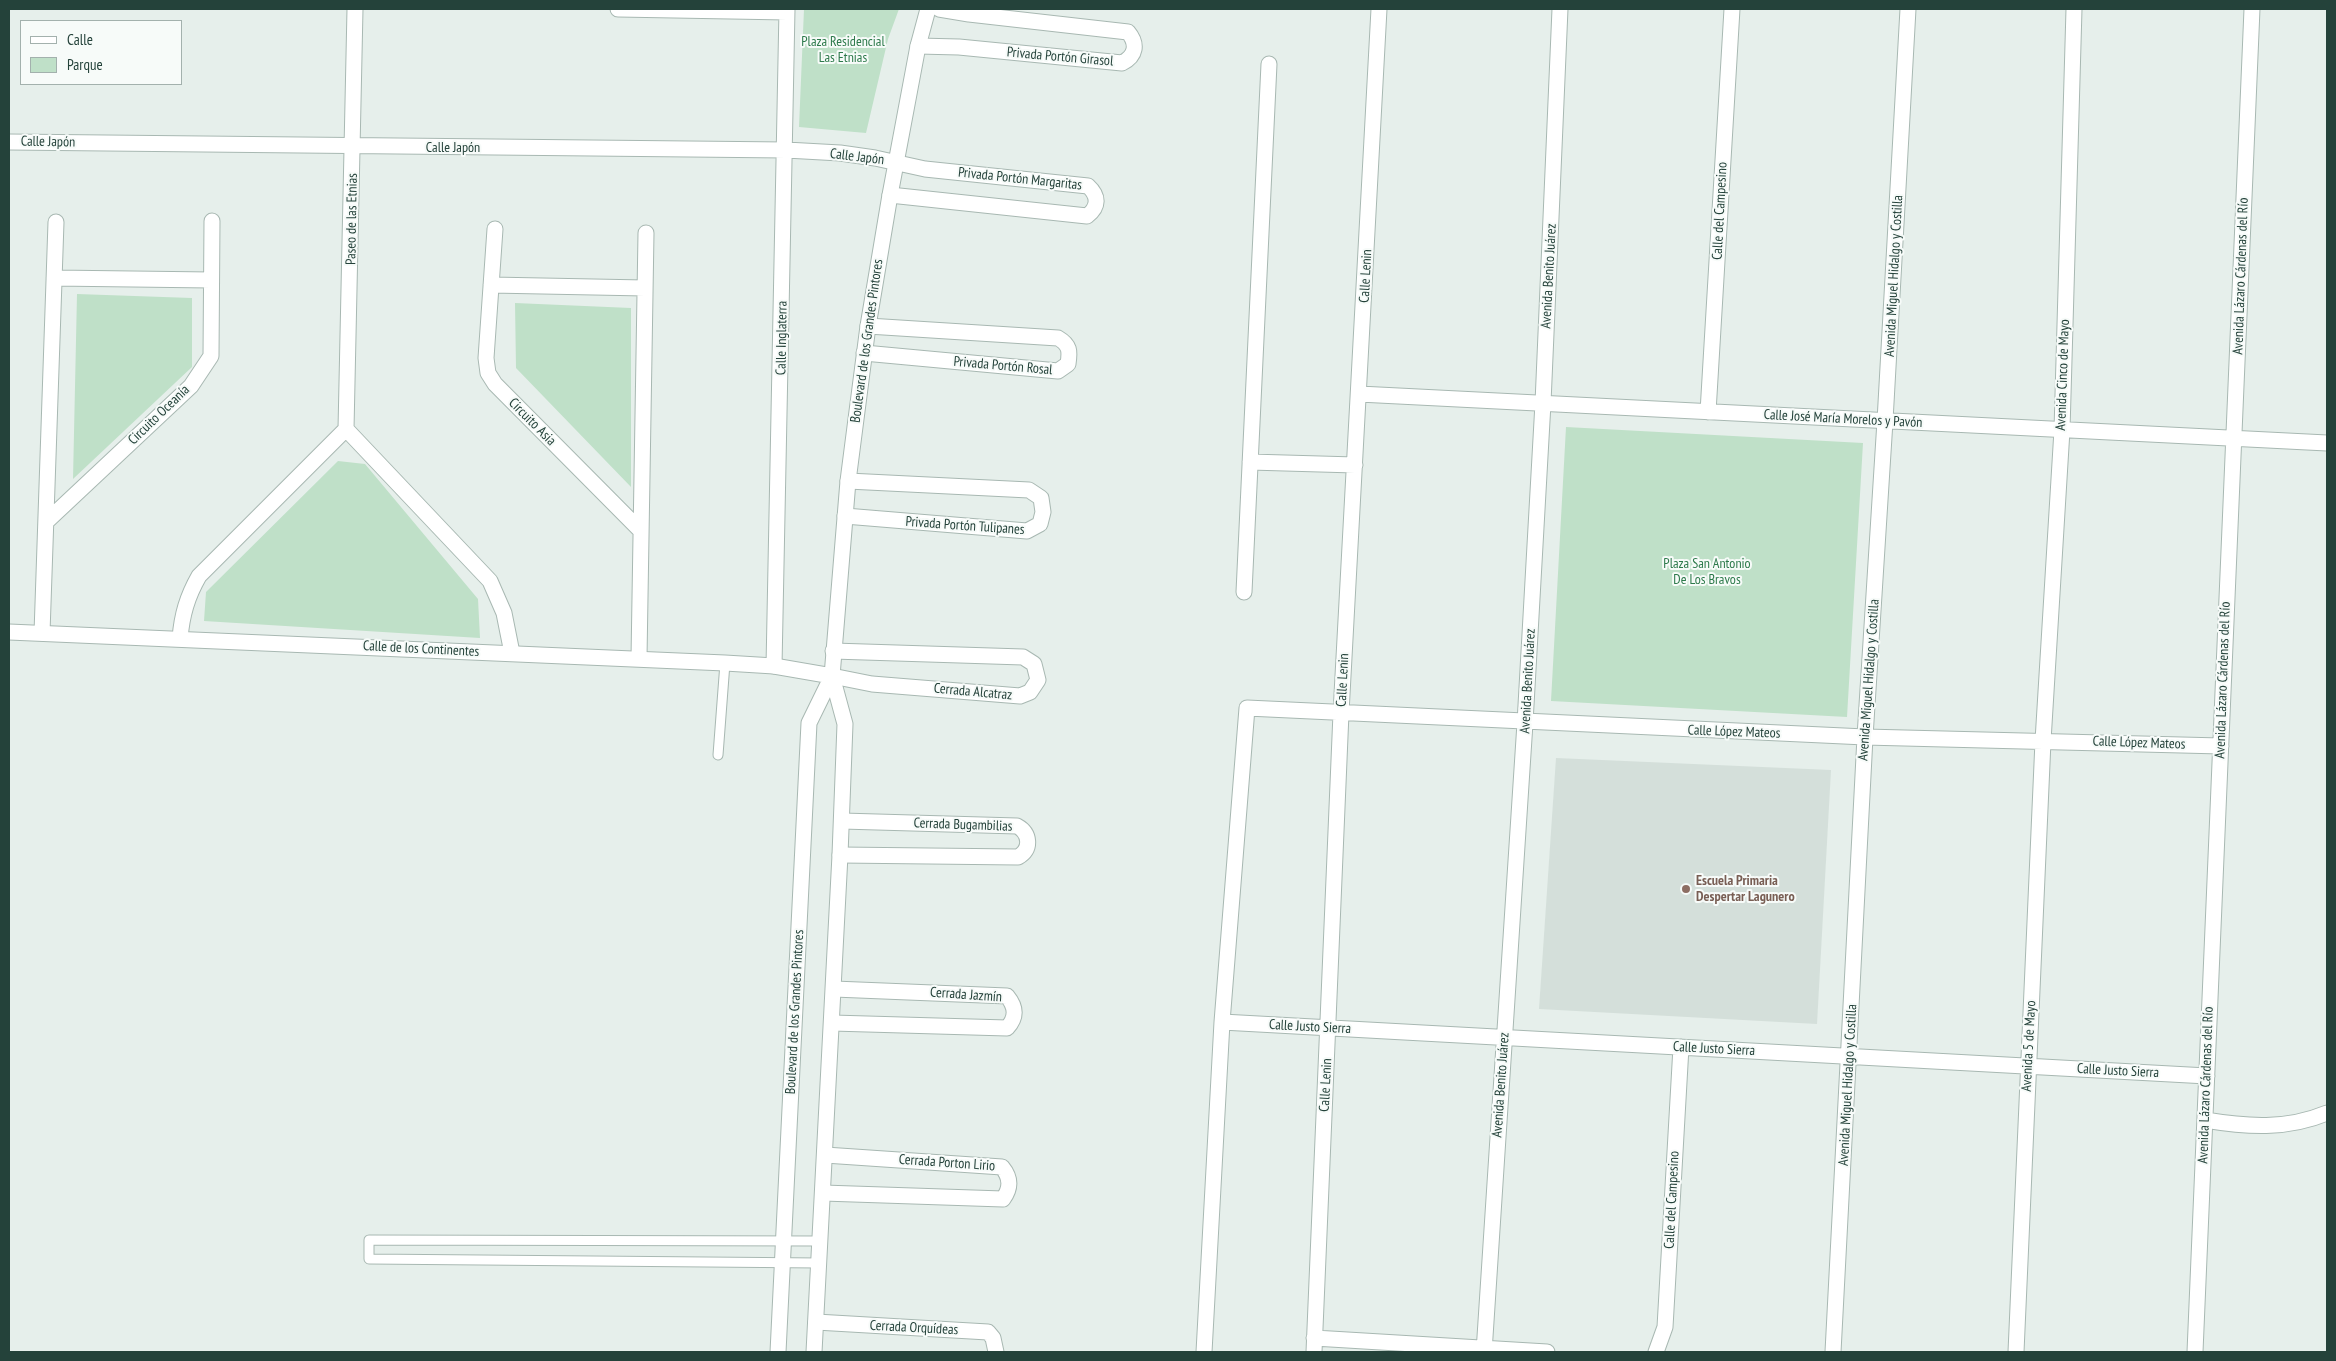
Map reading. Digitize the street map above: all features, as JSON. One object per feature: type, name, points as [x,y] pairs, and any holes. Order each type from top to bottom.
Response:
[{"type":"street","name":"Paseo de las Etnias","points":[[346,429],[354,147],[355,9]]},
{"type":"street","points":[[618,9],[787,10]]},
{"type":"street","name":"Boulevard de los Grandes Pintores","points":[[814,1352],[834,989],[845,724],[832,676],[833,651],[848,481],[864,353],[896,162],[918,46],[928,9]]},
{"type":"street","name":"Privada Portón Girasol","points":[[918,46],[1122,63],[1129,60],[1135,51],[1134,40],[1128,32],[938,9]]},
{"type":"street","name":"Calle Lenin","points":[[1314,1345],[1341,713],[1379,9]]},
{"type":"street","name":"Avenida Benito Juárez","points":[[1484,1350],[1525,723],[1543,403],[1560,9]]},
{"type":"street","name":"Calle del Campesino","points":[[1708,412],[1732,9]]},
{"type":"street","name":"Avenida Miguel Hidalgo y Costilla","points":[[1833,1352],[1850,1056],[1865,738],[1886,421],[1908,9]]},
{"type":"street","name":"Avenida Cinco de Mayo","points":[[2043,741],[2062,430],[2074,9]]},
{"type":"street","name":"Avenida Lázaro Cárdenas del Río","points":[[2195,1352],[2252,9]]},
{"type":"street","name":"Calle Inglaterra","points":[[774,666],[786,150],[787,10]]},
{"type":"street","points":[[1244,592],[1269,64]]},
{"type":"street","name":"Calle Japón","points":[[9,142],[786,150],[840,153],[896,162]]},
{"type":"street","name":"Privada Portón Margaritas","points":[[890,195],[1087,216],[1093,212],[1097,202],[1094,191],[1088,186],[925,170],[896,162]]},
{"type":"street","name":"Circuito Oceanía","points":[[46,522],[191,386],[210,356],[212,221]]},
{"type":"street","points":[[42,633],[56,222]]},
{"type":"street","name":"Circuito Asia","points":[[495,229],[486,358],[488,373],[495,384],[641,531]]},
{"type":"street","points":[[639,658],[646,233]]},
{"type":"street","points":[[54,278],[212,280]]},
{"type":"street","points":[[491,285],[645,288]]},
{"type":"street","name":"Privada Portón Rosal","points":[[864,353],[1058,372],[1068,364],[1070,351],[1065,342],[1058,338],[868,326]]},
{"type":"street","name":"Calle José María Morelos y Pavón","points":[[1359,394],[2327,443]]},
{"type":"street","points":[[180,638],[182,615],[189,593],[199,576],[346,429],[490,581],[504,613],[512,653]]},
{"type":"street","points":[[1250,462],[1355,464]]},
{"type":"street","name":"Privada Portón Tulipanes","points":[[845,516],[1027,531],[1040,524],[1043,512],[1041,498],[1029,490],[848,481]]},
{"type":"street","name":"Calle de los Continentes","points":[[9,632],[639,658],[774,666],[832,676]]},
{"type":"street","name":"Cerrada Alcatraz","points":[[832,676],[872,684],[1020,696],[1030,692],[1038,680],[1034,664],[1023,657],[833,651]]},
{"type":"street","name":"Boulevard de los Grandes Pintores","points":[[778,1352],[809,723],[832,676]]},
{"type":"street","name":"Calle López Mateos","points":[[1222,1022],[1247,708],[1525,723],[1865,738],[2221,746]]},
{"type":"street","name":"Avenida 5 de Mayo","points":[[2016,1352],[2043,741]]},
{"type":"street","name":"Cerrada Bugambilias","points":[[840,855],[1018,857],[1027,848],[1028,841],[1026,834],[1017,826],[842,821]]},
{"type":"street","name":"Cerrada Jazmín","points":[[832,1023],[1007,1028],[1012,1022],[1015,1012],[1013,1003],[1007,996],[834,989]]},
{"type":"street","points":[[1204,1352],[1222,1022]]},
{"type":"street","name":"Calle Justo Sierra","points":[[1222,1022],[2207,1076]]},
{"type":"street","name":"Calle del Campesino","points":[[1656,1352],[1665,1327],[1681,1047]]},
{"type":"street","points":[[2205,1120],[2241,1126],[2282,1126],[2307,1121],[2327,1113]]},
{"type":"street","name":"Cerrada Porton Lirio","points":[[823,1193],[1003,1199],[1008,1192],[1010,1182],[1002,1167],[825,1155]]},
{"type":"street","name":"Cerrada Orquídeas","points":[[816,1322],[988,1332],[994,1338],[996,1352]]},
{"type":"street","points":[[1314,1345],[1547,1352]]},
{"type":"lane","points":[[718,755],[725,663]]},
{"type":"lane","points":[[819,1263],[368,1259],[368,1240],[820,1241]]},
{"type":"shaded area","name":"Escuela Primaria Despertar Lagunero","points":[[1556,758],[1831,770],[1817,1024],[1539,1009]]},
{"type":"green space","name":"Plaza Residencial Las Etnias","points":[[804,9],[899,9],[888,39],[866,133],[799,127]]},
{"type":"green space","points":[[77,294],[192,298],[192,367],[73,479]]},
{"type":"green space","points":[[515,303],[631,308],[631,487],[516,368]]},
{"type":"green space","name":"Plaza San Antonio De Los Bravos","points":[[1566,427],[1863,443],[1847,717],[1551,701]]},
{"type":"green space","points":[[338,461],[365,464],[478,599],[480,638],[204,621],[206,592]]},
{"type":"place","name":"Escuela Primaria Despertar Lagunero","points":[[1686,889]]}]
